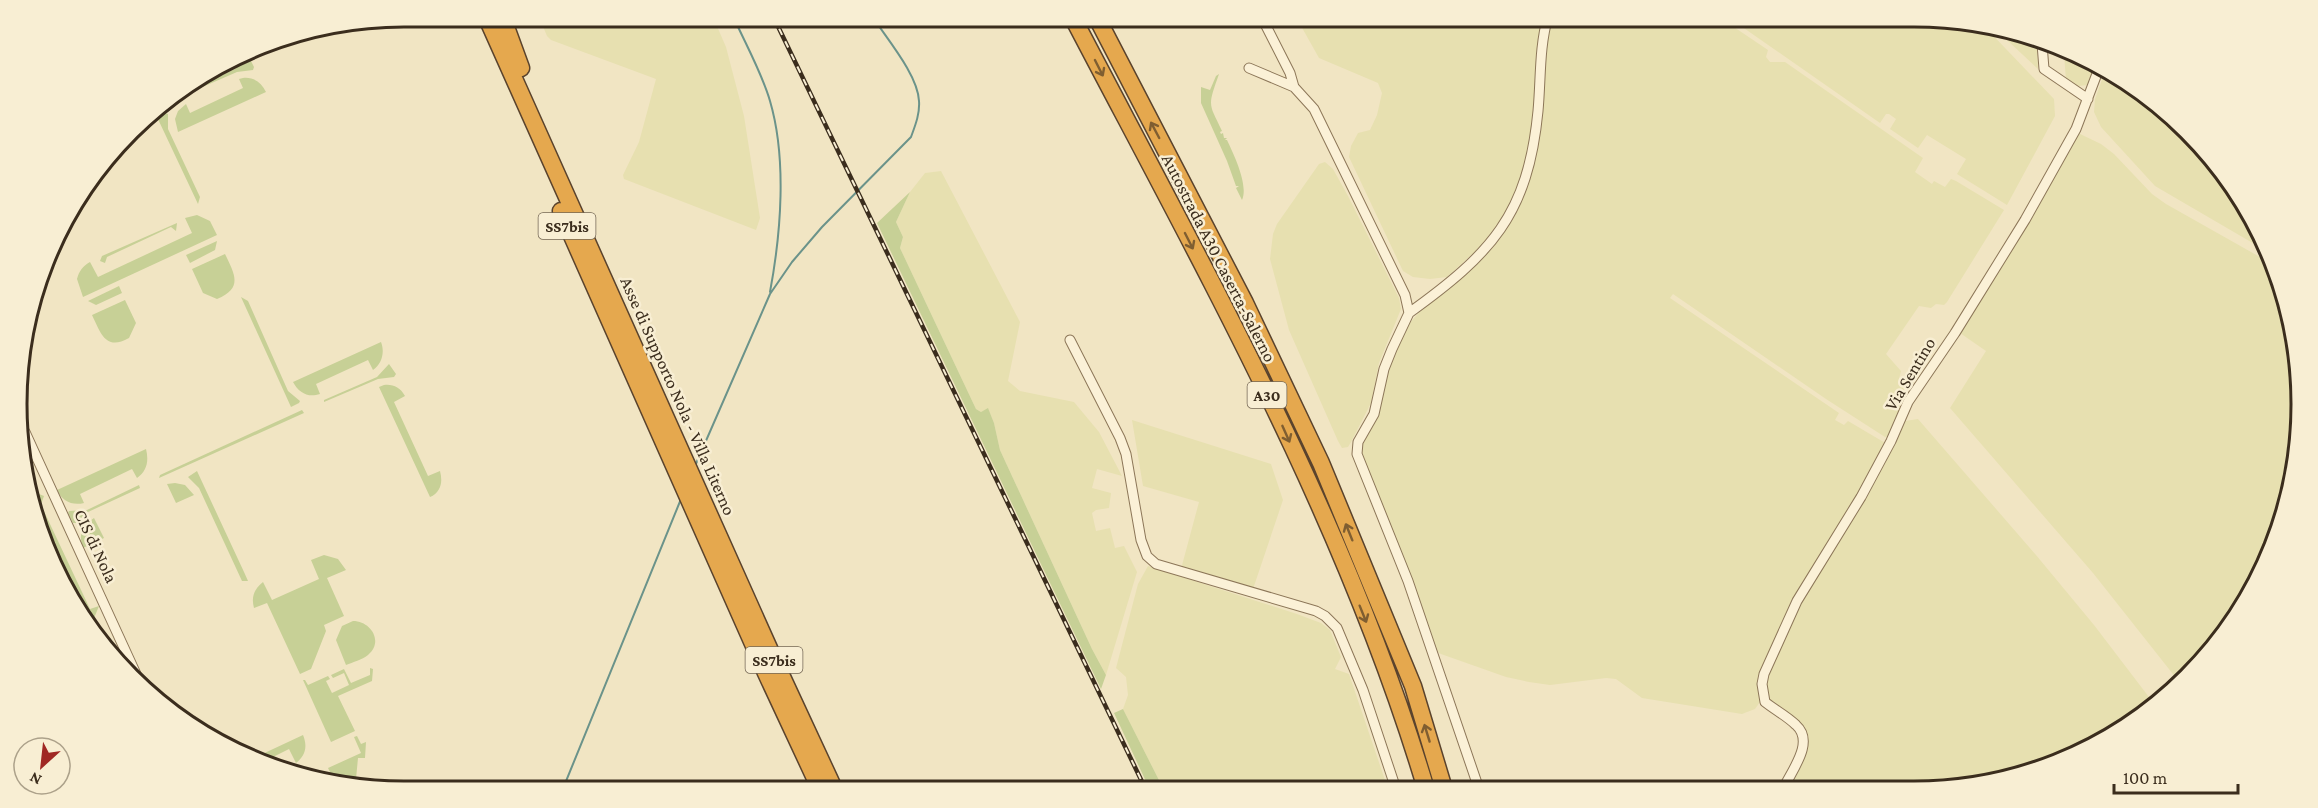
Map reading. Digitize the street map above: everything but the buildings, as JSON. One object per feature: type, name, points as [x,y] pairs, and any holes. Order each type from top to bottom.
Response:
[{"type":"highway","name":"Asse di Supporto Nola - Villa Literno","points":[[479,27],[664,428],[817,781]]},
{"type":"highway","name":"Asse di Supporto Nola - Villa Literno","points":[[491,27],[612,297],[664,428]]},
{"type":"highway","points":[[506,27],[530,90],[577,197],[612,297]]},
{"type":"highway","name":"Autostrada A30 Caserta-Salerno","points":[[1078,27],[1227,314],[1282,426],[1333,538],[1404,718],[1424,781]]},
{"type":"highway","name":"Autostrada A30 Caserta-Salerno","points":[[1102,27],[1245,303],[1321,463],[1413,687],[1442,781]]},
{"type":"highway","name":"Asse di Supporto Nola - Villa Literno","points":[[712,536],[831,781]]},
{"type":"street","points":[[1267,27],[1290,73],[1294,87]]},
{"type":"street","points":[[1476,781],[1408,581],[1357,454],[1358,442],[1374,414],[1384,369],[1409,313],[1456,277],[1493,242],[1521,194],[1534,147],[1539,101],[1540,50],[1545,27]]},
{"type":"street","points":[[2043,50],[2044,69],[2088,99]]},
{"type":"street","points":[[1249,68],[1294,87],[1314,108],[1395,273],[1405,295],[1409,313]]},
{"type":"street","name":"Via Sentino","points":[[1787,781],[1803,749],[1803,736],[1797,726],[1764,699],[1762,684],[1787,621],[1815,570],[1862,497],[1911,399],[2025,220],[2076,129],[2097,75]]},
{"type":"street","points":[[1070,340],[1120,438],[1130,477],[1141,540],[1147,556],[1156,564],[1316,611],[1331,621],[1363,690],[1393,781]]},
{"type":"street","name":"CIS di Nola","points":[[29,441],[132,665]]},
{"type":"shaded area","points":[[543,27],[717,27],[726,47],[744,116],[760,218],[756,230],[624,179],[623,175],[639,142],[656,79],[551,40]]},
{"type":"shaded area","points":[[1302,27],[1542,27],[1536,54],[1534,122],[1522,178],[1504,218],[1489,239],[1447,277],[1430,279],[1413,277],[1403,271],[1349,157],[1351,146],[1358,133],[1370,130],[1377,115],[1382,93],[1378,83],[1319,58]]},
{"type":"shaded area","points":[[1548,27],[1734,27],[1768,50],[1766,57],[1770,62],[1785,62],[1923,158],[1915,172],[1932,184],[1934,181],[1945,187],[1951,179],[2004,210],[1947,302],[1944,305],[1936,304],[1931,308],[1919,306],[1886,354],[1901,371],[1899,379],[1907,395],[1892,436],[1885,437],[1826,399],[1673,294],[1670,298],[1839,413],[1835,420],[1844,425],[1848,421],[1887,444],[1799,591],[1777,634],[1761,674],[1760,702],[1755,709],[1742,714],[1642,698],[1616,679],[1606,678],[1550,685],[1529,682],[1506,677],[1436,651],[1360,451],[1389,364],[1408,325],[1422,309],[1485,255],[1524,189]]},
{"type":"shaded area","points":[[1742,27],[1914,27],[1988,34],[1993,35],[2054,99],[2055,116],[2007,205],[1957,174],[1966,159],[1927,135],[1918,148],[1890,129],[1896,119],[1889,114],[1886,114],[1880,123]]},
{"type":"shaded area","points":[[2005,38],[2037,48],[2038,69]]},
{"type":"shaded area","points":[[2064,59],[2093,73],[2088,85],[2078,86],[2066,80]]},
{"type":"shaded area","points":[[2102,78],[2144,105],[2181,137],[2213,174],[2255,244],[2155,186],[2101,127],[2094,112],[2095,99]]},
{"type":"shaded area","points":[[2078,133],[2101,144],[2114,154],[2152,194],[2166,204],[2261,258],[2278,306],[2288,355],[2291,404],[2284,478],[2271,525],[2252,571],[2213,634],[2175,676],[2093,573],[1950,408],[1986,351],[1960,333]]},
{"type":"shaded area","points":[[1325,162],[1333,169],[1348,196],[1399,298],[1401,309],[1379,363],[1371,403],[1348,447],[1342,448],[1289,330],[1270,259],[1273,234],[1277,224],[1319,164]]},
{"type":"shaded area","points":[[941,171],[1020,322],[1008,381],[1020,391],[1074,402],[1099,432],[1122,476],[1097,469],[1092,488],[1111,493],[1109,508],[1092,513],[1096,531],[1110,528],[1115,548],[1124,546],[1137,572],[1106,675],[1000,450],[994,423],[988,409],[981,412],[976,409],[900,248],[903,237],[896,222],[910,192],[925,173]]},
{"type":"shaded area","points":[[1918,419],[2036,555],[2094,625],[2150,698],[2081,742],[2035,761],[1988,774],[1914,781],[1788,781],[1807,738],[1772,705],[1766,693],[1766,681],[1770,667],[1799,603],[1905,421]]},
{"type":"shaded area","points":[[1132,420],[1271,464],[1283,500],[1253,589],[1181,569],[1199,502],[1143,486]]},
{"type":"shaded area","points":[[1148,566],[1297,614],[1321,623],[1330,630],[1341,657],[1335,669],[1349,674],[1385,781],[1159,781],[1123,709],[1128,695],[1126,677],[1116,668],[1138,584]]},
{"type":"green space","points":[[251,60],[254,67],[253,70],[237,72],[199,89],[213,79]]},
{"type":"green space","points":[[1219,74],[1211,105],[1222,131],[1220,132],[1223,133],[1224,138],[1227,138],[1225,140],[1227,140],[1239,169],[1244,194],[1242,200],[1236,188],[1239,186],[1236,186],[1201,103],[1201,87],[1210,90]]},
{"type":"green space","points":[[239,79],[257,81],[266,92],[178,132],[175,119],[178,111],[186,104],[190,113],[243,88]]},
{"type":"green space","points":[[164,114],[168,114],[168,129],[200,197],[198,204],[158,119]]},
{"type":"green space","points":[[910,192],[896,222],[903,237],[900,248],[976,409],[981,412],[988,408],[1000,450],[1106,675],[1101,689],[877,223]]},
{"type":"green space","points":[[197,215],[210,221],[217,235],[83,297],[77,279],[83,267],[90,262],[98,277],[192,233],[185,218]]},
{"type":"green space","points":[[177,223],[176,231],[171,227],[107,257],[105,263],[100,261],[102,256]]},
{"type":"green space","points":[[217,241],[215,250],[190,263],[186,255]]},
{"type":"green space","points":[[225,254],[232,268],[234,285],[225,295],[217,299],[203,293],[192,269]]},
{"type":"green space","points":[[119,286],[122,293],[96,305],[88,301]]},
{"type":"green space","points":[[241,297],[248,301],[288,391],[300,401],[291,407]]},
{"type":"green space","points":[[125,300],[136,323],[129,338],[115,343],[105,338],[92,315]]},
{"type":"green space","points":[[381,342],[382,358],[373,370],[368,360],[316,384],[320,394],[316,395],[304,394],[293,382]]},
{"type":"green space","points":[[389,364],[396,374],[394,377],[378,379],[324,402],[324,400],[377,377]]},
{"type":"green space","points":[[384,385],[396,387],[405,396],[394,402],[428,476],[440,471],[440,486],[437,492],[430,497],[379,387]]},
{"type":"green space","points":[[302,410],[304,413],[159,478],[160,475]]},
{"type":"green space","points":[[146,449],[146,465],[137,478],[132,469],[80,494],[84,503],[68,502],[57,490]]},
{"type":"green space","points":[[197,471],[248,581],[242,581],[199,488],[188,477]]},
{"type":"green space","points":[[167,484],[185,485],[194,495],[176,503]]},
{"type":"green space","points":[[139,485],[140,488],[88,512],[76,523],[73,523],[68,513],[69,511],[87,510]]},
{"type":"green space","points":[[38,494],[44,496],[41,505]]},
{"type":"green space","points":[[42,508],[90,609],[99,606],[94,618],[66,571]]},
{"type":"green space","points":[[94,518],[104,538],[83,548],[82,531]]},
{"type":"green space","points":[[324,555],[338,559],[346,570],[327,578],[344,616],[324,625],[326,631],[311,669],[300,674],[267,603],[254,608],[253,597],[257,587],[263,582],[272,600],[319,579],[311,560]]},
{"type":"green space","points":[[353,621],[370,628],[375,644],[366,657],[346,665],[336,640],[342,626]]},
{"type":"green space","points":[[370,668],[373,669],[372,681],[338,696],[355,731],[331,742],[303,680],[308,685],[328,676],[330,679],[326,681],[332,693],[349,685],[344,673],[333,678],[331,675],[344,669],[351,683],[370,675]]},
{"type":"green space","points":[[1123,709],[1159,781],[1146,781],[1114,713]]},
{"type":"green space","points":[[303,735],[305,751],[296,763],[289,749],[273,757],[264,753]]},
{"type":"green space","points":[[357,736],[361,744],[366,742],[365,758],[358,758],[356,778],[331,774],[328,768],[361,753],[354,737]]},
{"type":"waterway","points":[[738,27],[767,90],[779,147],[779,221],[770,292]]},
{"type":"waterway","points":[[695,466],[770,294],[792,262],[822,227],[911,137],[919,111],[917,91],[908,69],[880,27]]},
{"type":"waterway","points":[[566,781],[681,499]]},
{"type":"railway","points":[[778,27],[1142,781]]}]
